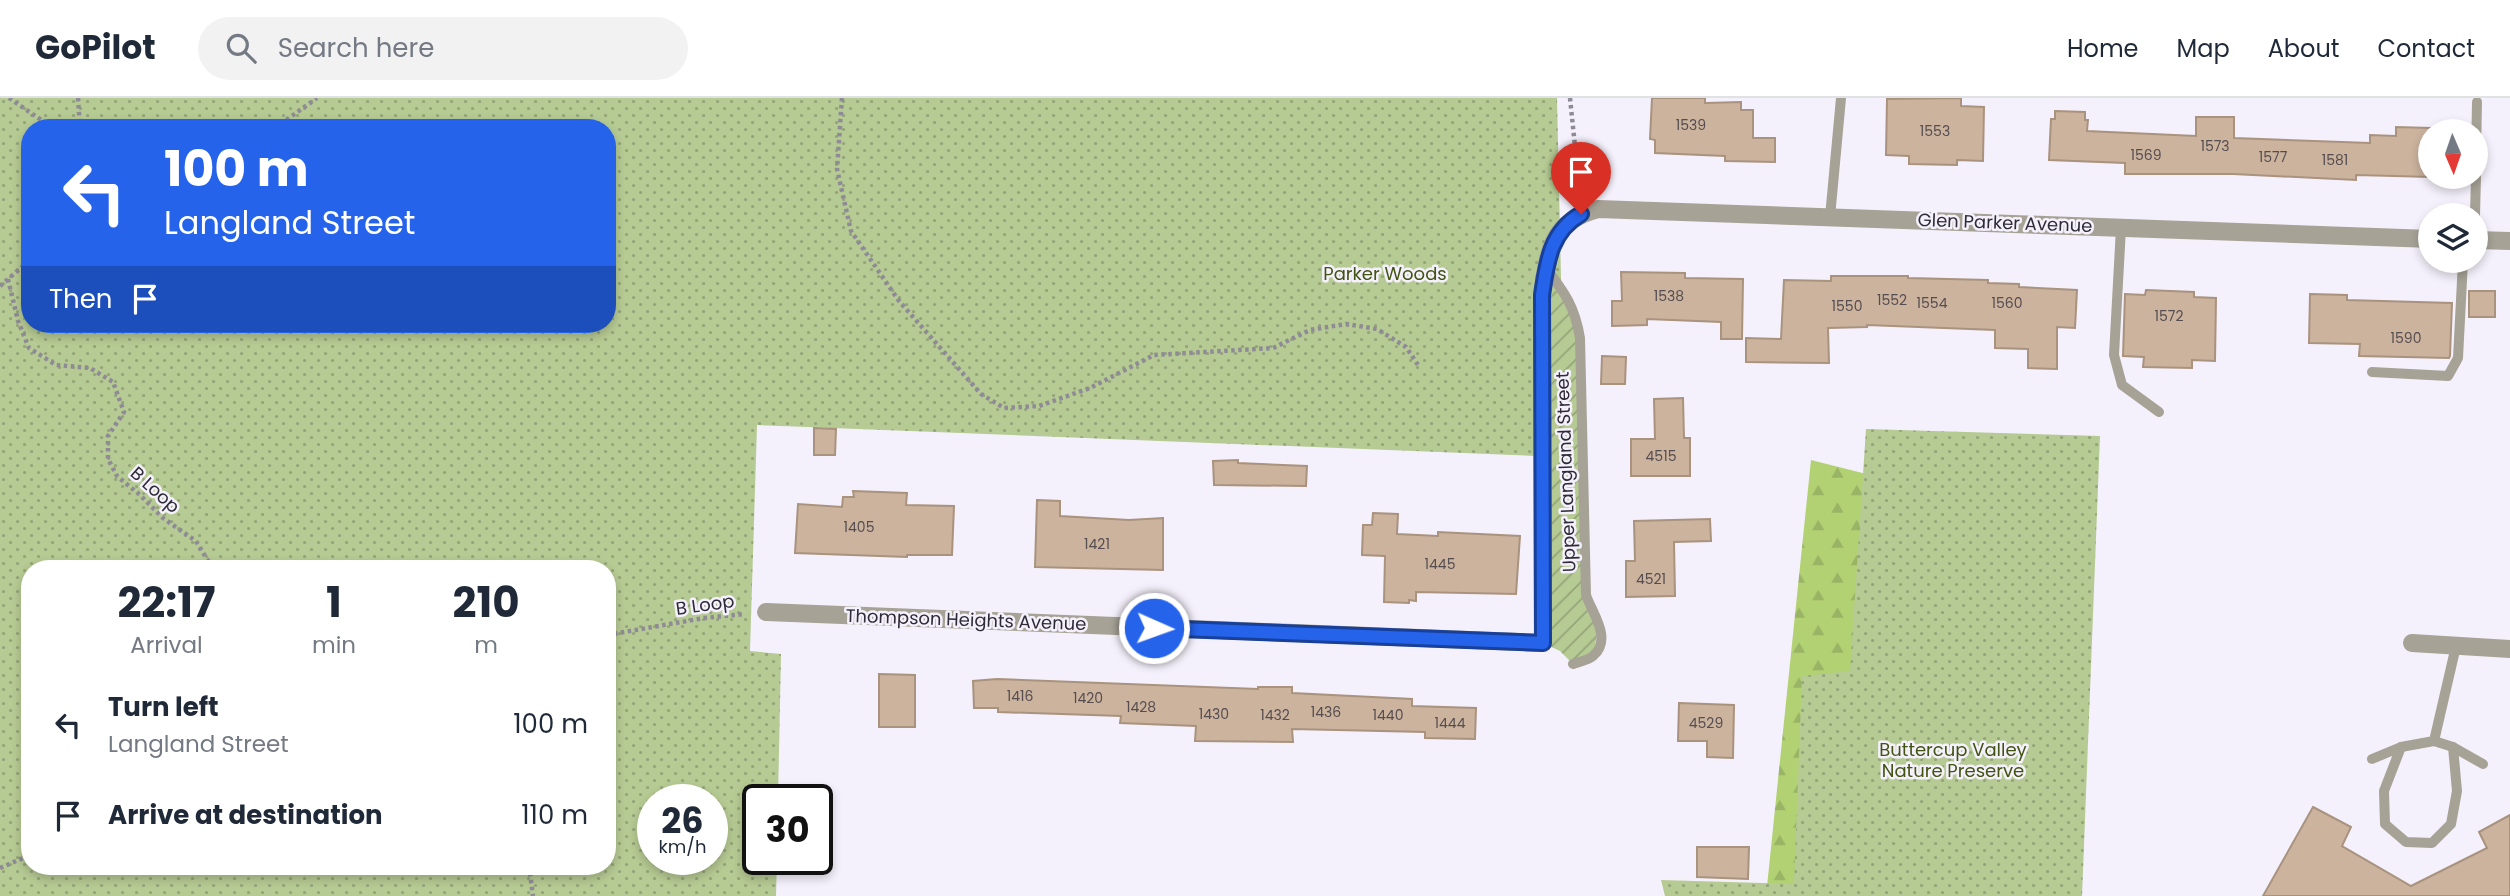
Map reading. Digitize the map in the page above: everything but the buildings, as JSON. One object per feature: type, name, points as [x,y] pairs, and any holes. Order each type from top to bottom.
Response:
[{"type":"street","name":"Glen Parker Avenue","points":[[1580,205],[1612,209],[2418,239]]},
{"type":"street","points":[[1546,268],[1556,236],[1580,205]]},
{"type":"street","points":[[2488,241],[2510,242]]},
{"type":"street","name":"Thompson Heights Avenue","points":[[766,612],[1543,643],[1542,295],[1546,268]]},
{"type":"street","points":[[2412,643],[2510,649]]},
{"type":"lane","points":[[1830,217],[1841,98]]},
{"type":"lane","points":[[2477,102],[2477,119]]},
{"type":"lane","points":[[2121,228],[2113,355],[2122,385],[2158,412]]},
{"type":"lane","name":"Upper Langland Street","points":[[1546,268],[1566,293],[1576,314],[1580,338],[1587,594],[1591,609],[1600,624],[1602,640],[1593,657],[1573,664]]},
{"type":"lane","points":[[2372,372],[2448,376],[2458,358],[2462,273]]},
{"type":"lane","points":[[2434,741],[2456,646]]},
{"type":"lane","points":[[2372,759],[2401,747],[2434,741],[2453,747],[2483,764]]},
{"type":"lane","points":[[2401,747],[2384,792],[2385,824],[2406,842],[2432,843],[2451,824],[2457,791],[2453,747]]},
{"type":"path","points":[[9,98],[40,119]]},
{"type":"path","points":[[78,98],[79,119]]},
{"type":"path","points":[[288,119],[317,98]]},
{"type":"path","points":[[842,98],[837,169],[851,231],[899,301],[981,394],[1004,408],[1039,406],[1090,388],[1154,355],[1273,348],[1310,330],[1346,324],[1377,329],[1406,347],[1418,365]]},
{"type":"path","points":[[1570,98],[1580,205]]},
{"type":"path","points":[[0,286],[21,268]]},
{"type":"path","name":"B Loop","points":[[8,279],[21,328]]},
{"type":"path","name":"B Loop","points":[[23,333],[29,348],[56,365],[90,368],[113,382],[124,412],[108,436],[108,459],[117,476],[163,518],[195,541],[207,560]]},
{"type":"path","name":"B Loop","points":[[616,633],[704,618],[766,612]]},
{"type":"path","points":[[0,868],[21,859]]},
{"type":"path","points":[[530,875],[533,896]]},
{"type":"green space","name":"Parker Woods","points":[[0,98],[1557,98],[1565,457],[757,425],[750,651],[781,654],[778,784],[742,784],[742,875],[777,875],[776,896],[0,896]]},
{"type":"green space","points":[[1546,268],[1576,314],[1586,595],[1599,624],[1593,657],[1573,664],[1560,651],[1543,643]]},
{"type":"green space","name":"Buttercup Valley Nature Preserve","points":[[1866,429],[2100,436],[2082,896],[1665,896],[1661,880],[1794,884],[1802,676],[1850,671]]},
{"type":"green space","name":"Buttercup Valley Nature Preserve","points":[[1811,460],[2025,514],[2065,896],[1766,896]]},
{"type":"route","points":[[1154,628],[1543,643],[1542,295],[1552,244],[1563,226],[1581,214]]}]
